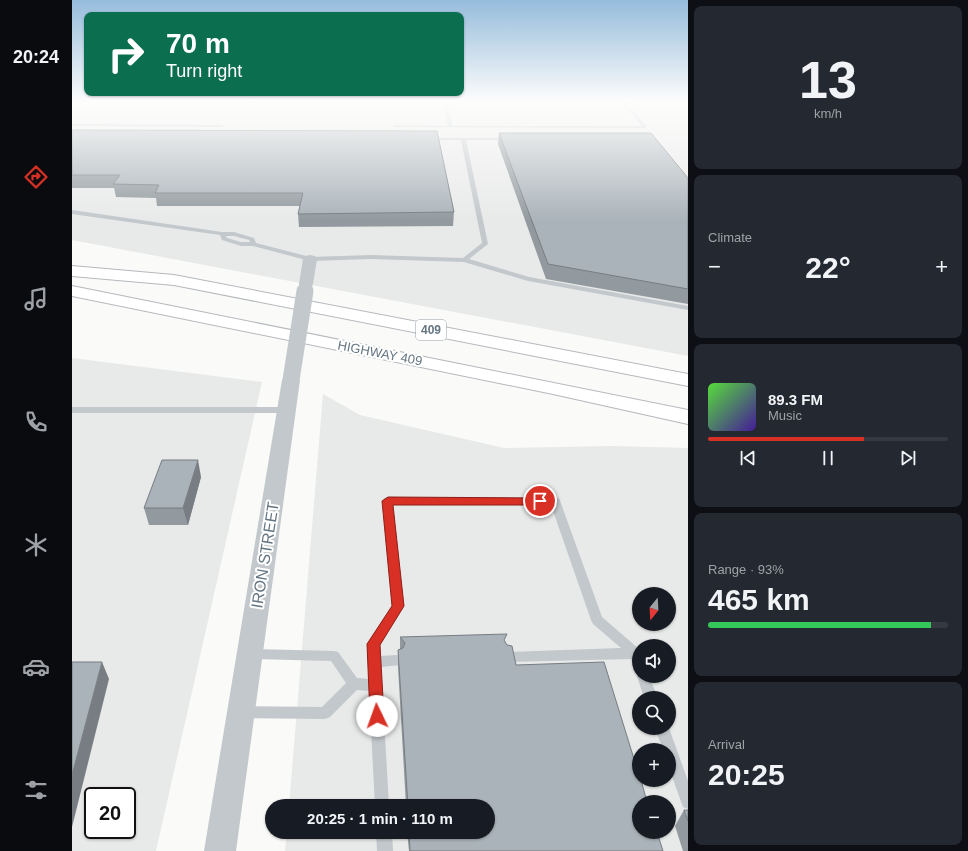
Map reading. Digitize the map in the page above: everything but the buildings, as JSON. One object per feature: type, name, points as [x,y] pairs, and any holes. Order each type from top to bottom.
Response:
[{"type":"highway","points":[[72,259],[126,266],[174,280]]},
{"type":"highway","name":"409","points":[[72,271],[174,280],[688,380]]},
{"type":"highway","name":"HIGHWAY 409","points":[[73,291],[553,388],[688,417]]},
{"type":"street","name":"IRON STREET","points":[[220,851],[310,259]]},
{"type":"lane","points":[[464,142],[485,244],[464,260]]},
{"type":"lane","points":[[72,212],[222,234],[224,239],[241,244],[253,244],[310,259],[371,257],[464,260],[528,280],[688,308]]},
{"type":"lane","points":[[72,410],[287,410]]},
{"type":"lane","points":[[382,799],[373,644],[398,606],[388,501],[555,501],[597,620],[632,653]]},
{"type":"lane","points":[[250,654],[334,656],[354,684]]},
{"type":"lane","points":[[508,657],[632,658]]},
{"type":"lane","points":[[374,662],[397,661]]},
{"type":"lane","points":[[241,712],[325,713],[354,684],[375,685]]},
{"type":"lane","points":[[664,735],[688,802]]},
{"type":"lane","points":[[384,839],[385,851]]},
{"type":"shaded area","points":[[72,142],[688,142],[688,356],[72,240]]},
{"type":"shaded area","points":[[72,358],[262,382],[156,851],[72,851]]},
{"type":"shaded area","points":[[323,394],[360,415],[504,448],[612,446],[688,448],[688,851],[285,851],[286,839],[495,839],[495,799],[290,799]]},
{"type":"route","points":[[377,716],[373,644],[398,606],[388,501],[540,501]]}]
